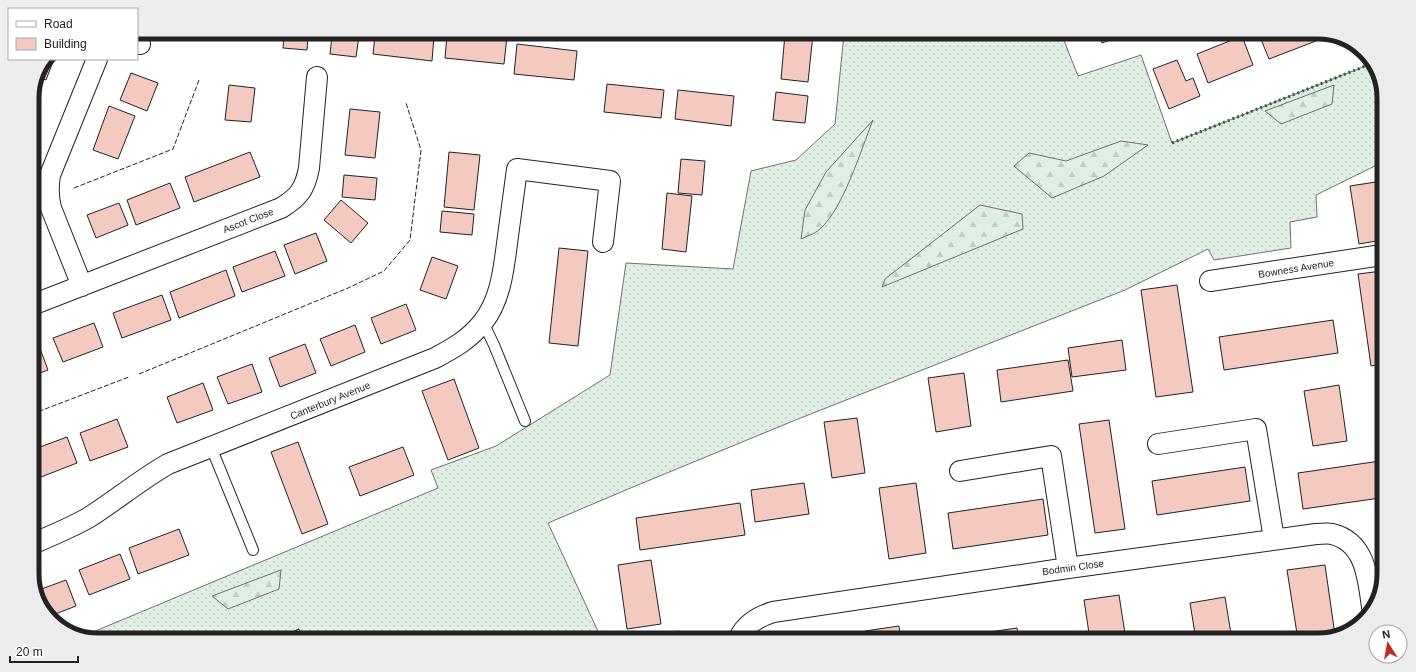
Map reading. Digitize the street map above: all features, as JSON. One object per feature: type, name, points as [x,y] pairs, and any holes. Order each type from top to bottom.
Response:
[{"type":"street","points":[[82,286],[51,208],[48,198],[48,187],[50,175],[96,60]]},
{"type":"street","name":"Ascot Close","points":[[39,302],[281,208],[292,201],[301,192],[309,168],[317,77]]},
{"type":"street","name":"Canterbury Avenue","points":[[39,541],[65,531],[89,517],[168,464],[435,358],[454,348],[469,337],[483,322],[492,309],[499,292],[517,170],[610,181],[603,242]]},
{"type":"street","name":"Bowness Avenue","points":[[1210,281],[1377,256]]},
{"type":"street","points":[[1158,444],[1256,429],[1274,539]]},
{"type":"street","points":[[960,471],[1051,456],[1068,568]]},
{"type":"street","name":"Bodmin Close","points":[[742,633],[747,626],[760,616],[773,612],[1068,568],[1316,534],[1332,534],[1345,540],[1354,547],[1362,558],[1367,571],[1371,599]]},
{"type":"lane","points":[[483,322],[525,421]]},
{"type":"lane","points":[[211,447],[253,550]]},
{"type":"green space","points":[[844,39],[1063,39],[1078,76],[1141,55],[1172,143],[1367,65],[1374,79],[1377,95],[1377,165],[1316,195],[1317,217],[1290,222],[1291,248],[1214,260],[1208,249],[1125,290],[798,419],[548,523],[599,633],[301,633],[299,629],[291,633],[92,632],[438,488],[431,470],[496,446],[610,375],[626,263],[733,269],[751,171],[796,160],[835,124]]},
{"type":"green space","points":[[1334,85],[1332,104],[1281,124],[1265,111]]},
{"type":"green space","points":[[873,120],[851,178],[836,208],[820,229],[801,239],[805,210],[826,172]]},
{"type":"green space","points":[[1121,141],[1148,145],[1104,176],[1052,198],[1014,166],[1029,153],[1066,161]]},
{"type":"green space","points":[[980,205],[1022,214],[1023,229],[882,287],[885,279]]},
{"type":"green space","points":[[281,570],[279,589],[228,609],[212,596]]},
{"type":"green space","points":[[299,629],[301,633],[291,633]]},
{"type":"building","points":[[284,39],[308,39],[307,50],[283,48]]},
{"type":"building","points":[[332,39],[359,39],[356,57],[330,54]]},
{"type":"building","points":[[375,39],[434,39],[432,61],[373,54]]},
{"type":"building","points":[[447,39],[507,39],[504,64],[445,58]]},
{"type":"building","points":[[785,39],[812,39],[808,82],[781,79]]},
{"type":"building","points":[[1100,39],[1113,39],[1102,43]]},
{"type":"building","points":[[1234,39],[1243,39],[1253,65],[1208,83],[1197,54]]},
{"type":"building","points":[[1261,39],[1315,39],[1316,41],[1269,59]]},
{"type":"building","points":[[517,44],[577,51],[574,80],[514,74]]},
{"type":"building","points":[[54,60],[46,80],[43,79],[45,72]]},
{"type":"building","points":[[1177,60],[1186,81],[1193,78],[1200,96],[1169,109],[1153,69]]},
{"type":"building","points":[[131,73],[158,83],[147,111],[120,100]]},
{"type":"building","points":[[607,84],[664,90],[661,118],[604,112]]},
{"type":"building","points":[[229,85],[255,88],[251,122],[225,120]]},
{"type":"building","points":[[678,90],[734,96],[731,126],[675,119]]},
{"type":"building","points":[[776,92],[808,96],[805,123],[773,120]]},
{"type":"building","points":[[109,106],[135,116],[118,159],[93,150]]},
{"type":"building","points":[[350,109],[380,112],[375,158],[345,155]]},
{"type":"building","points":[[250,152],[260,177],[194,202],[185,177]]},
{"type":"building","points":[[449,152],[480,155],[474,210],[444,207]]},
{"type":"building","points":[[681,159],[705,161],[702,195],[678,193]]},
{"type":"building","points":[[344,175],[377,178],[375,200],[342,197]]},
{"type":"building","points":[[1377,182],[1377,241],[1359,244],[1350,186]]},
{"type":"building","points":[[170,183],[180,208],[136,225],[127,200]]},
{"type":"building","points":[[667,193],[692,196],[686,252],[662,249]]},
{"type":"building","points":[[341,200],[368,223],[351,243],[324,220]]},
{"type":"building","points":[[119,203],[128,225],[96,238],[87,215]]},
{"type":"building","points":[[442,211],[474,214],[472,235],[440,232]]},
{"type":"building","points":[[316,233],[327,261],[295,274],[284,245]]},
{"type":"building","points":[[559,248],[588,251],[578,346],[549,343]]},
{"type":"building","points":[[275,251],[285,276],[242,292],[233,267]]},
{"type":"building","points":[[432,257],[458,266],[446,299],[420,290]]},
{"type":"building","points":[[226,270],[235,296],[179,318],[170,292]]},
{"type":"building","points":[[1377,272],[1377,365],[1371,366],[1358,274]]},
{"type":"building","points":[[1177,285],[1193,392],[1156,397],[1141,290]]},
{"type":"building","points":[[162,295],[171,320],[122,338],[113,313]]},
{"type":"building","points":[[406,304],[416,330],[381,344],[371,318]]},
{"type":"building","points":[[1333,320],[1338,353],[1224,370],[1219,337]]},
{"type":"building","points":[[94,323],[103,347],[63,362],[53,338]]},
{"type":"building","points":[[355,325],[365,352],[331,366],[320,339]]},
{"type":"building","points":[[1122,340],[1126,370],[1072,377],[1068,348]]},
{"type":"building","points":[[305,344],[316,373],[280,387],[269,358]]},
{"type":"building","points":[[39,346],[48,370],[39,373]]},
{"type":"building","points":[[1068,360],[1073,391],[1001,402],[997,370]]},
{"type":"building","points":[[252,364],[262,392],[228,404],[217,377]]},
{"type":"building","points":[[964,373],[971,426],[936,432],[928,378]]},
{"type":"building","points":[[454,379],[479,448],[448,460],[422,391]]},
{"type":"building","points":[[203,383],[213,410],[177,423],[167,397]]},
{"type":"building","points":[[1339,385],[1347,441],[1313,446],[1304,391]]},
{"type":"building","points":[[857,418],[865,473],[832,478],[824,422]]},
{"type":"building","points":[[117,419],[128,447],[90,461],[80,433]]},
{"type":"building","points":[[1109,420],[1125,529],[1095,533],[1079,424]]},
{"type":"building","points":[[67,437],[77,463],[41,477],[39,472],[39,447]]},
{"type":"building","points":[[298,442],[328,524],[302,534],[271,452]]},
{"type":"building","points":[[403,447],[414,475],[360,496],[349,467]]},
{"type":"building","points":[[1377,461],[1377,498],[1303,509],[1298,473]]},
{"type":"building","points":[[1245,467],[1250,501],[1157,515],[1152,481]]},
{"type":"building","points":[[804,483],[809,514],[755,522],[751,490]]},
{"type":"building","points":[[916,483],[926,553],[889,559],[879,488]]},
{"type":"building","points":[[1043,499],[1048,535],[953,549],[948,513]]},
{"type":"building","points":[[740,503],[745,535],[640,550],[636,518]]},
{"type":"building","points":[[179,529],[189,555],[138,574],[129,548]]},
{"type":"building","points":[[120,554],[130,579],[89,595],[79,570]]},
{"type":"building","points":[[651,560],[661,624],[627,629],[618,565]]},
{"type":"building","points":[[1325,565],[1334,630],[1318,633],[1297,633],[1287,570]]},
{"type":"building","points":[[66,580],[76,606],[55,614],[45,600],[41,589]]},
{"type":"building","points":[[1119,595],[1125,633],[1089,633],[1084,600]]},
{"type":"building","points":[[1225,597],[1231,633],[1195,633],[1190,603]]},
{"type":"building","points":[[899,626],[900,633],[865,633],[865,631]]},
{"type":"building","points":[[1017,628],[1018,633],[982,633]]},
{"type":"building","points":[[679,631],[679,633],[665,633]]},
{"type":"hedge","points":[[1172,143],[1367,65]]},
{"type":"fence","points":[[74,188],[173,149],[199,80]]},
{"type":"fence","points":[[139,374],[348,288],[384,271],[410,240],[421,150],[406,103]]},
{"type":"fence","points":[[39,411],[129,377]]},
{"type":"fence","points":[[291,633],[299,629]]}]
